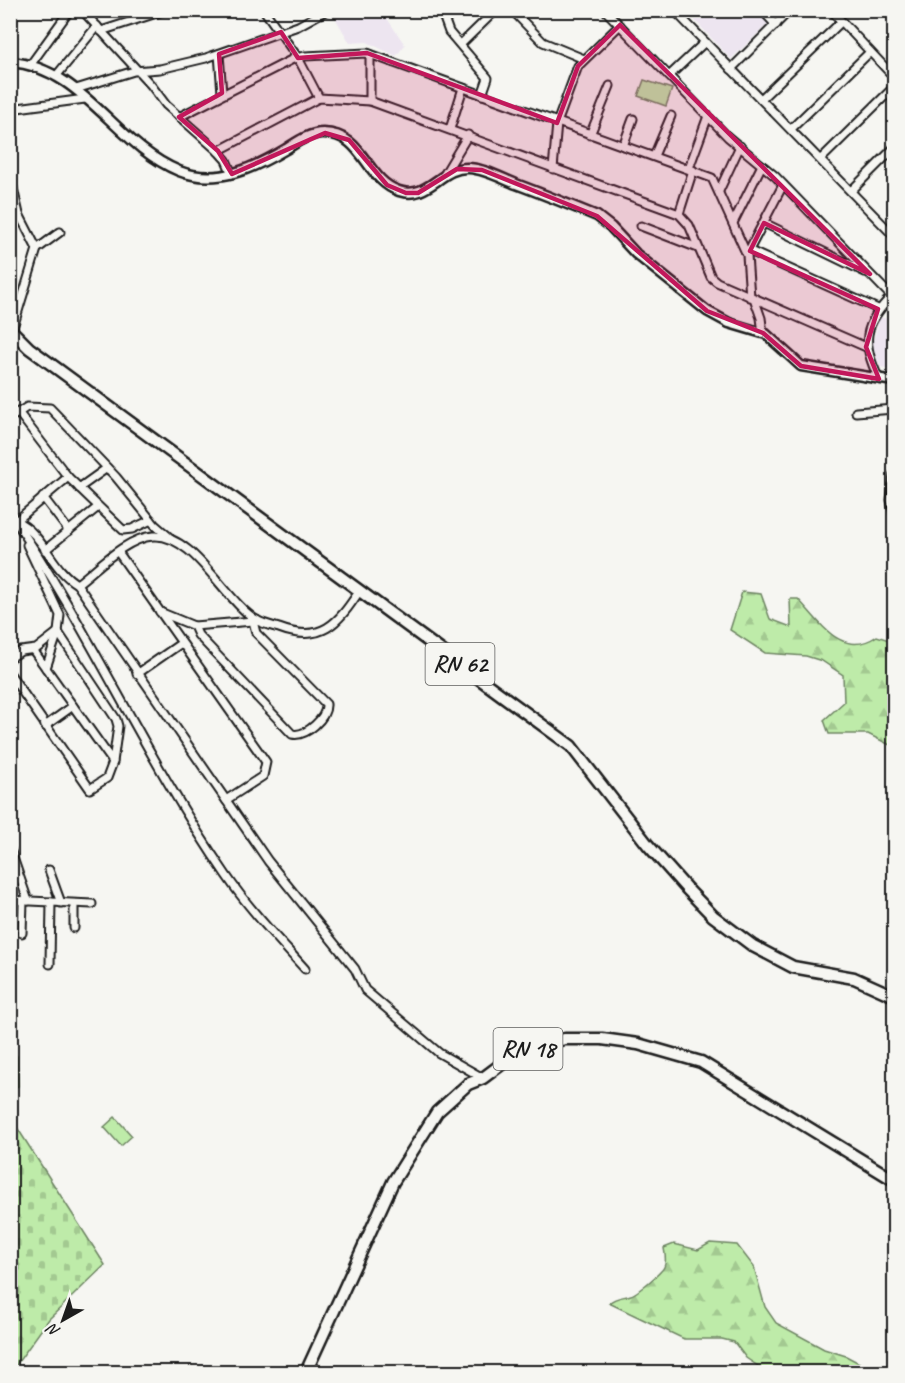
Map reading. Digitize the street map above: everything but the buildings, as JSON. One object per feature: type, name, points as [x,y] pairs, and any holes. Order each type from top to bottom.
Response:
[{"type":"main road","name":"RN 62","points":[[11,330],[38,355],[571,746],[648,845],[713,916],[773,958],[793,967],[854,978],[894,996]]},
{"type":"main road","name":"RN 18","points":[[306,1372],[398,1173],[437,1112],[468,1084],[483,1078],[511,1058],[536,1045],[565,1039],[602,1039],[676,1053],[701,1062],[734,1080],[808,1129],[894,1180]]},
{"type":"street","points":[[31,64],[70,10]]},
{"type":"street","points":[[82,10],[166,105],[218,151],[226,160],[232,174]]},
{"type":"street","points":[[57,75],[99,29],[166,10]]},
{"type":"street","points":[[264,10],[298,58],[319,98]]},
{"type":"street","points":[[76,89],[138,71],[160,69],[219,54],[314,19],[327,10]]},
{"type":"street","points":[[441,10],[449,32],[488,78],[482,95]]},
{"type":"street","points":[[461,44],[496,10]]},
{"type":"street","points":[[512,10],[543,42],[584,59]]},
{"type":"street","points":[[605,10],[708,116],[783,185],[893,295],[872,318],[866,347],[868,357],[879,379]]},
{"type":"street","points":[[674,10],[894,236]]},
{"type":"street","points":[[762,10],[776,25]]},
{"type":"street","points":[[731,69],[790,10]]},
{"type":"street","points":[[831,10],[894,77]]},
{"type":"street","points":[[761,99],[841,22]]},
{"type":"street","points":[[553,169],[556,123],[578,66],[620,25]]},
{"type":"street","points":[[669,76],[705,42]]},
{"type":"street","points":[[180,117],[222,93],[298,58],[359,52],[691,169],[712,178],[748,252],[752,297],[761,318],[763,333]]},
{"type":"street","points":[[791,129],[870,52]]},
{"type":"street","points":[[219,54],[222,93]]},
{"type":"street","points":[[370,54],[370,101]]},
{"type":"street","points":[[10,62],[31,64],[57,75],[167,165],[196,176],[216,177],[232,174],[254,166],[314,134],[325,133],[349,140],[377,175],[396,191],[418,193],[444,175],[467,167],[482,170],[597,216],[642,259],[707,310],[729,323],[763,333],[774,339],[801,366],[894,381]]},
{"type":"street","points":[[590,135],[610,86]]},
{"type":"street","points":[[821,159],[894,87]]},
{"type":"street","points":[[450,129],[463,88]]},
{"type":"street","points":[[218,151],[319,98],[370,101],[679,214],[689,225],[713,280],[866,347]]},
{"type":"street","points":[[10,109],[85,99]]},
{"type":"street","points":[[654,156],[671,116]]},
{"type":"street","points":[[679,214],[708,116]]},
{"type":"street","points":[[623,146],[633,119]]},
{"type":"street","points":[[444,175],[468,135]]},
{"type":"street","points":[[719,191],[740,146]]},
{"type":"street","points":[[851,191],[894,148]]},
{"type":"street","points":[[733,223],[762,165]]},
{"type":"street","points":[[10,175],[19,214],[37,249]]},
{"type":"street","points":[[748,252],[783,185]]},
{"type":"street","points":[[764,223],[870,274]]},
{"type":"street","points":[[888,229],[894,223]]},
{"type":"street","points":[[641,226],[698,248]]},
{"type":"street","points":[[11,330],[37,249],[60,232]]},
{"type":"street","points":[[748,252],[878,309]]},
{"type":"street","points":[[10,418],[27,407],[50,408],[107,468],[151,520],[190,553],[255,621],[256,633],[326,704],[323,715],[307,732],[298,736],[292,734],[198,635],[194,626]]},
{"type":"street","points":[[856,412],[894,409]]},
{"type":"street","points":[[18,412],[68,477],[123,530],[151,520]]},
{"type":"street","points":[[79,488],[107,468]]},
{"type":"street","points":[[894,474],[891,500],[894,514]]},
{"type":"street","points":[[16,521],[68,477]]},
{"type":"street","points":[[43,497],[69,531]]},
{"type":"street","points":[[45,550],[98,507]]},
{"type":"street","points":[[10,513],[50,574],[132,722],[225,873],[305,969]]},
{"type":"street","points":[[16,521],[29,527],[63,576],[77,584],[273,868],[355,969],[365,990],[439,1053],[483,1078]]},
{"type":"street","points":[[16,521],[60,615],[58,632],[46,668]]},
{"type":"street","points":[[77,584],[118,552],[146,537],[155,536],[172,540]]},
{"type":"street","points":[[118,552],[180,644],[266,762],[263,776],[226,800]]},
{"type":"street","points":[[160,612],[194,626],[255,621],[297,634],[315,634],[340,618],[360,590]]},
{"type":"street","points":[[10,658],[21,651],[33,650],[58,632]]},
{"type":"street","points":[[10,674],[90,789],[107,777],[113,762],[118,726],[116,719],[58,632]]},
{"type":"street","points":[[137,674],[180,644]]},
{"type":"street","points":[[33,650],[113,762]]},
{"type":"street","points":[[45,726],[73,706]]},
{"type":"street","points":[[10,849],[25,901],[22,933]]},
{"type":"street","points":[[49,870],[57,887],[60,903]]},
{"type":"street","points":[[10,900],[92,904]]},
{"type":"street","points":[[50,964],[51,903]]},
{"type":"street","points":[[74,904],[74,928]]},
{"type":"highlighted area","points":[[620,25],[870,274],[764,223],[750,251],[878,309],[866,347],[879,379],[801,366],[763,333],[707,311],[597,216],[482,170],[457,169],[418,193],[406,193],[387,185],[349,140],[325,133],[232,174],[218,151],[179,117],[222,93],[219,54],[281,32],[298,58],[367,53],[557,123],[578,66]]},
{"type":"shaded area","points":[[331,11],[382,11],[405,45],[396,56],[367,42],[350,43]]},
{"type":"shaded area","points":[[686,11],[757,11],[769,23],[731,59]]},
{"type":"shaded area","points":[[880,317],[894,321],[894,369],[880,367],[872,345]]},
{"type":"green space","points":[[644,80],[672,89],[666,106],[638,96]]},
{"type":"green space","points":[[742,592],[761,594],[770,619],[791,627],[790,599],[798,599],[823,627],[842,641],[853,644],[877,636],[889,640],[893,660],[888,699],[889,709],[894,712],[894,747],[868,734],[829,734],[824,720],[844,702],[843,675],[822,661],[806,656],[765,653],[730,630]]},
{"type":"green space","points":[[10,1049],[17,1056],[18,1086],[11,1090]]},
{"type":"green space","points":[[115,1117],[132,1136],[121,1146],[104,1127]]},
{"type":"green space","points":[[11,1118],[105,1265],[49,1319],[11,1372]]},
{"type":"green space","points":[[710,1243],[737,1245],[754,1267],[765,1307],[776,1323],[824,1349],[846,1356],[876,1372],[767,1372],[746,1358],[734,1342],[722,1339],[684,1339],[609,1303],[617,1298],[634,1294],[659,1273],[664,1267],[666,1258],[664,1248],[674,1244],[698,1250]]}]
